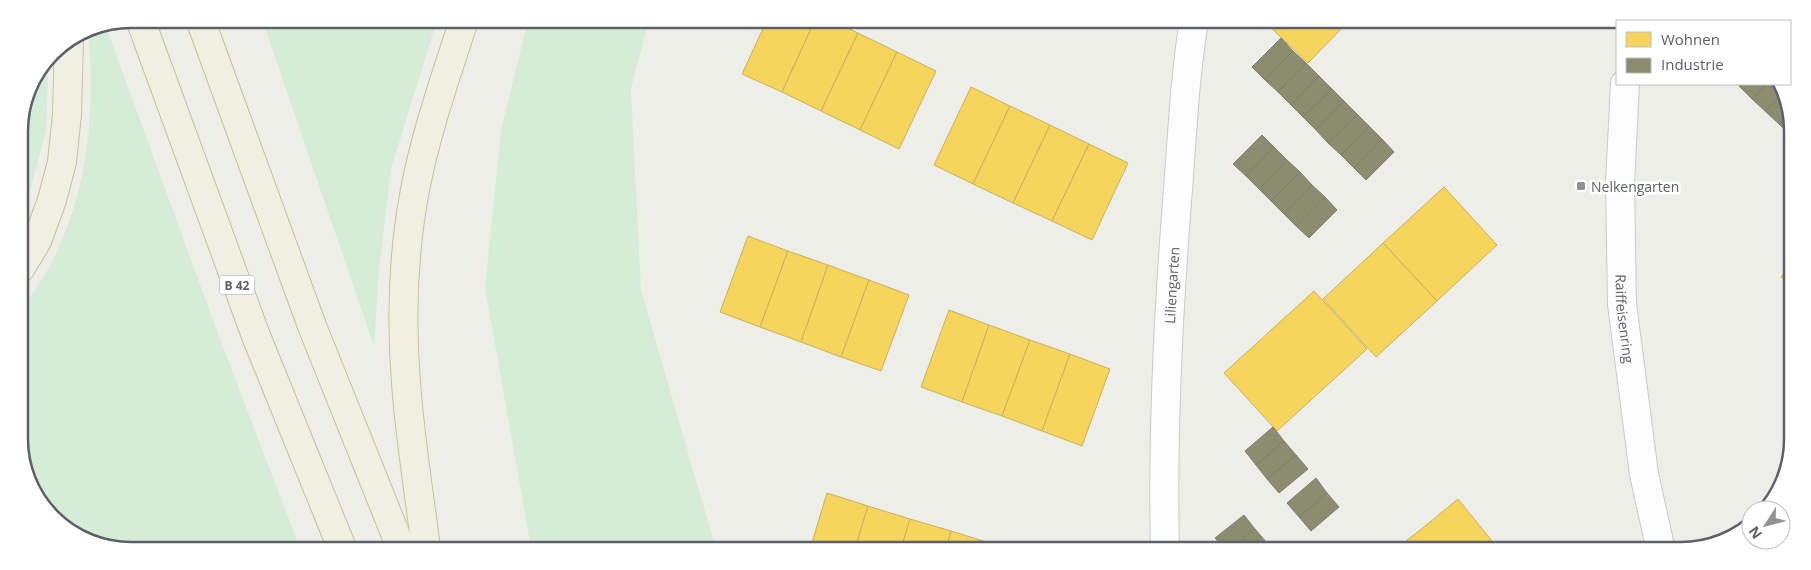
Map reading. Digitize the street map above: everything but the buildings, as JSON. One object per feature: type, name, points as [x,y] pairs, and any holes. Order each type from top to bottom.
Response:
[{"type":"highway","name":"B 42","points":[[143,28],[256,336],[340,542]]},
{"type":"highway","points":[[203,28],[312,326],[399,542]]},
{"type":"highway","points":[[425,542],[406,382],[404,335],[408,237],[423,151],[461,28]]},
{"type":"highway","points":[[28,256],[37,241],[52,200],[62,162],[67,114],[69,48]]},
{"type":"street","name":"Liliengarten","points":[[1165,542],[1165,419],[1170,300],[1185,94],[1193,28]]},
{"type":"street","name":"Raiffeisenring","points":[[1625,85],[1620,182],[1622,304],[1644,474],[1659,542]]},
{"type":"green space","points":[[265,28],[435,28],[391,169],[379,270],[374,346]]},
{"type":"green space","points":[[526,28],[647,28],[631,89],[641,290],[714,542],[530,542],[485,288],[501,130]]},
{"type":"green space","points":[[107,30],[220,339],[298,542],[117,542],[91,535],[79,529],[58,512],[45,497],[38,485],[29,460],[28,446],[28,299],[42,279],[59,246],[72,212],[82,176],[88,139],[90,65],[88,36]]},
{"type":"green space","points":[[48,69],[46,130],[28,199],[28,117],[35,91]]},
{"type":"place","name":"Nelkengarten","points":[[1581,186]]}]
